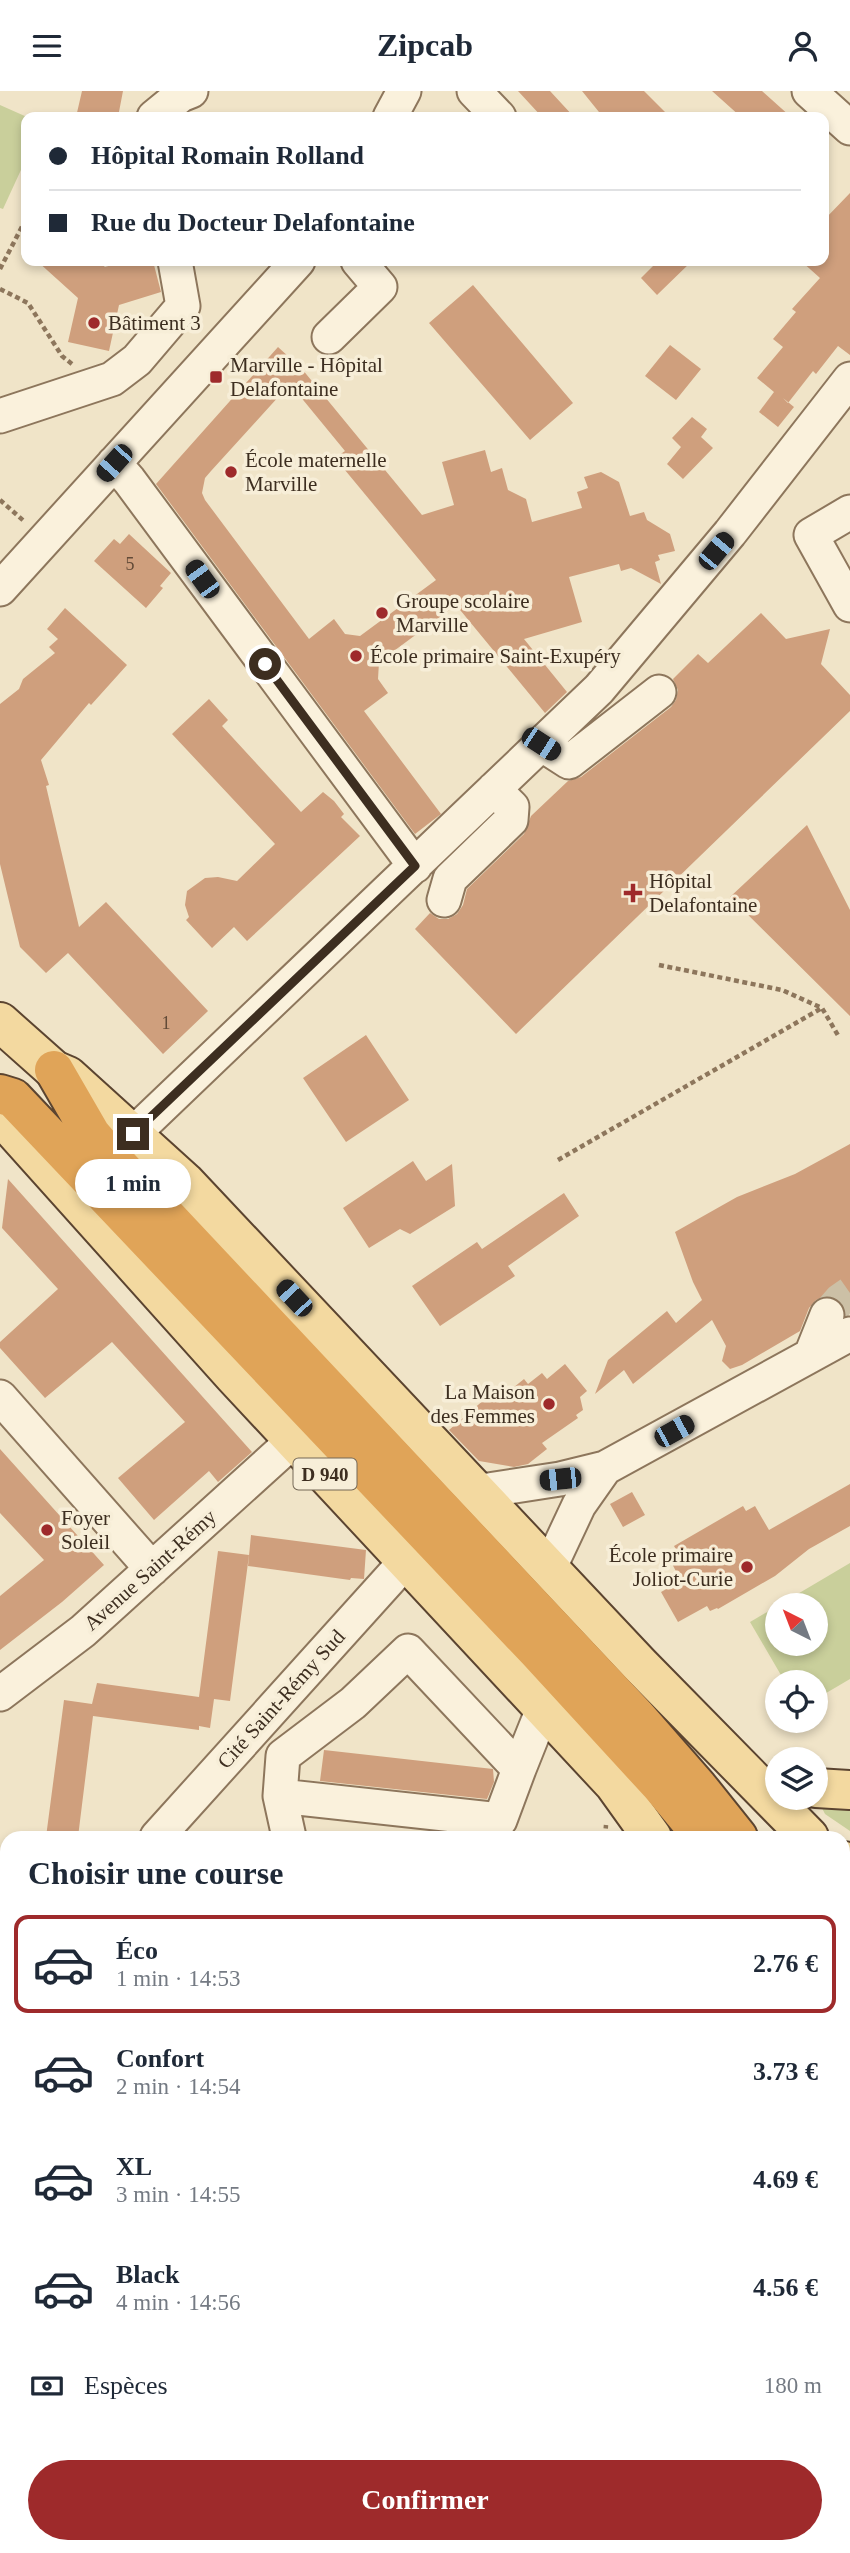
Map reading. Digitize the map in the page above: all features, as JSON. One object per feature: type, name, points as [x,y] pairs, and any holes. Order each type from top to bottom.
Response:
[{"type":"highway","points":[[54,1070],[90,1134],[108,1155],[628,1708],[733,1831]]},
{"type":"highway","points":[[0,1094],[13,1098],[417,1523],[628,1750],[698,1831]]},
{"type":"main road","points":[[0,1022],[54,1070],[68,1076],[185,1182],[475,1492],[708,1735],[805,1831]]},
{"type":"main road","name":"D 940","points":[[0,1115],[294,1440],[614,1784],[648,1831]]},
{"type":"main road","points":[[708,1735],[746,1764],[765,1774]]},
{"type":"main road","points":[[828,1789],[850,1790]]},
{"type":"street","points":[[160,112],[191,91]]},
{"type":"street","points":[[393,112],[404,91]]},
{"type":"street","points":[[474,91],[494,112]]},
{"type":"street","points":[[809,91],[850,128]]},
{"type":"street","points":[[0,416],[112,379],[137,360],[183,306],[176,266]]},
{"type":"street","points":[[0,589],[293,266]]},
{"type":"street","points":[[329,337],[380,287],[362,266]]},
{"type":"street","points":[[133,1134],[599,689],[688,585],[850,379]]},
{"type":"street","points":[[114,463],[130,480],[415,866]]},
{"type":"street","points":[[850,512],[811,535],[850,605]]},
{"type":"street","points":[[541,744],[569,762],[659,692]]},
{"type":"street","points":[[444,900],[450,879],[511,820],[512,807],[494,789]]},
{"type":"street","points":[[475,1492],[560,1479],[605,1468],[811,1355],[839,1324]]},
{"type":"street","points":[[0,1397],[152,1569]]},
{"type":"street","name":"Avenue Saint-Rémy","points":[[0,1693],[83,1631],[294,1440]]},
{"type":"street","points":[[549,1569],[579,1505],[605,1468]]},
{"type":"street","name":"Cité Saint-Rémy Sud","points":[[162,1831],[406,1561]]},
{"type":"street","points":[[288,1831],[280,1795],[283,1756],[353,1703],[408,1651],[519,1769]]},
{"type":"street","points":[[280,1795],[491,1829],[543,1709]]},
{"type":"path","points":[[0,269],[21,229]]},
{"type":"path","points":[[0,289],[28,303],[62,356],[75,366],[88,387]]},
{"type":"path","points":[[0,500],[28,525]]},
{"type":"path","points":[[659,965],[782,990],[822,1007],[839,1037]]},
{"type":"path","points":[[558,1160],[822,1007]]},
{"type":"green space","points":[[0,105],[21,114],[21,170],[3,209],[0,208]]},
{"type":"green space","points":[[850,1563],[850,1679],[828,1692],[828,1670],[778,1670],[770,1656],[828,1656],[828,1593],[799,1593]]},
{"type":"green space","points":[[765,1613],[765,1648],[750,1622]]},
{"type":"green space","points":[[850,1800],[850,1831],[825,1814],[823,1810],[828,1810],[828,1806]]},
{"type":"building","points":[[82,91],[123,91],[119,112],[77,112]]},
{"type":"building","points":[[518,91],[550,91],[569,112],[537,112]]},
{"type":"building","points":[[582,91],[644,91],[665,112],[599,112]]},
{"type":"building","points":[[712,91],[762,91],[785,112],[735,112]]},
{"type":"building","points":[[850,193],[850,355],[838,346],[816,374],[813,371],[788,402],[794,407],[778,427],[759,412],[774,392],[757,378],[783,347],[773,339],[796,312],[792,309],[820,278],[807,266],[829,266],[829,215]]},
{"type":"building","name":"Bâtiment 3","points":[[43,266],[154,266],[161,292],[119,305],[109,351],[68,342],[78,298]]},
{"type":"building","points":[[653,266],[687,266],[657,295],[641,278]]},
{"type":"building","points":[[473,285],[573,403],[530,440],[429,323]]},
{"type":"building","points":[[670,345],[701,369],[676,400],[645,376]]},
{"type":"building","points":[[278,347],[302,369],[422,515],[454,505],[442,462],[485,450],[491,472],[502,468],[508,490],[526,499],[532,522],[582,508],[577,492],[588,488],[584,477],[601,472],[619,482],[630,516],[644,512],[647,520],[670,534],[675,551],[658,555],[660,560],[655,562],[661,584],[631,568],[621,571],[619,564],[569,577],[582,622],[524,639],[567,692],[545,713],[456,605],[379,662],[378,679],[388,693],[364,711],[441,814],[415,834],[156,484]],"holes":[[[290,384],[345,451],[335,458],[436,580],[360,636],[345,634],[334,619],[309,639],[202,493],[205,478]]]},
{"type":"building","points":[[692,417],[707,429],[701,437],[713,448],[683,479],[667,464],[681,447],[672,438]]},
{"type":"building","points":[[129,534],[171,573],[160,586],[163,588],[146,608],[94,561],[114,539],[120,544]]},
{"type":"building","points":[[65,608],[127,665],[91,705],[89,703],[41,760],[49,785],[46,786],[79,927],[106,902],[208,1011],[163,1054],[68,953],[46,973],[20,947],[0,864],[0,704],[19,689],[23,679],[55,653],[49,647],[58,639],[47,629]]},
{"type":"building","points":[[761,613],[786,639],[830,629],[821,664],[850,695],[850,711],[516,1034],[415,929],[430,913],[439,919],[448,919],[457,914],[463,905],[467,889],[524,834],[531,816],[568,781],[581,777],[671,707],[678,690],[673,679],[698,654],[708,663]]},
{"type":"building","points":[[209,699],[228,720],[222,726],[301,812],[323,792],[334,801],[344,814],[341,817],[360,836],[247,941],[234,927],[212,948],[186,920],[189,917],[185,905],[187,891],[205,878],[218,877],[237,881],[275,844],[172,734]]},
{"type":"building","points":[[807,825],[850,910],[850,1016],[730,897]]},
{"type":"building","points":[[366,1035],[409,1100],[346,1142],[303,1078]]},
{"type":"building","points":[[850,1144],[850,1302],[843,1306],[833,1297],[825,1296],[816,1300],[809,1308],[800,1331],[742,1365],[730,1369],[722,1361],[726,1346],[712,1320],[633,1384],[624,1370],[595,1394],[608,1360],[667,1311],[676,1323],[702,1300],[675,1232],[737,1197],[795,1174]]},
{"type":"building","points":[[413,1161],[426,1181],[452,1164],[455,1206],[410,1234],[400,1229],[369,1248],[343,1208]]},
{"type":"building","points":[[8,1179],[252,1452],[218,1482],[209,1471],[154,1520],[118,1478],[185,1422],[112,1342],[45,1398],[0,1348],[0,1342],[58,1289],[2,1228]]},
{"type":"building","points":[[564,1193],[579,1216],[508,1266],[515,1276],[440,1326],[412,1286],[477,1242],[482,1249]]},
{"type":"building","points":[[565,1364],[587,1391],[580,1397],[583,1410],[576,1415],[578,1418],[542,1443],[547,1449],[528,1464],[514,1467],[479,1461],[449,1430],[500,1386],[508,1392],[524,1379],[528,1384],[542,1373],[547,1379]]},
{"type":"building","name":"Foyer Soleil","points":[[0,1449],[104,1565],[0,1650],[0,1596],[44,1560],[0,1513]]},
{"type":"building","points":[[850,1484],[850,1526],[809,1549],[775,1576],[718,1609],[710,1611],[707,1606],[678,1622],[661,1592],[681,1581],[668,1556],[677,1551],[674,1546],[743,1506],[746,1511],[755,1506],[769,1530]]},
{"type":"building","points":[[632,1492],[645,1515],[623,1527],[610,1504]]},
{"type":"building","points":[[251,1535],[366,1550],[364,1579],[350,1580],[248,1566]]},
{"type":"building","points":[[218,1551],[249,1555],[230,1701],[214,1699],[210,1728],[199,1726],[199,1730],[93,1716],[79,1831],[47,1831],[64,1700],[92,1704],[97,1683],[199,1697]]},
{"type":"building","points":[[324,1750],[493,1769],[494,1782],[487,1799],[320,1781]]},
{"type":"tunnel","points":[[827,1315],[850,1293]]},
{"type":"place","name":"Bâtiment 3","points":[[94,323]]},
{"type":"place","name":"Marville - Hôpital Delafontaine","points":[[216,377]]},
{"type":"place","name":"École maternelle Marville","points":[[231,472]]},
{"type":"place","name":"Groupe scolaire Marville","points":[[382,613]]},
{"type":"place","name":"École primaire Saint-Exupéry","points":[[356,656]]},
{"type":"place","name":"Hôpital Delafontaine","points":[[633,893]]},
{"type":"place","name":"La Maison des Femmes","points":[[549,1404]]},
{"type":"place","name":"Foyer Soleil","points":[[47,1530]]},
{"type":"place","name":"École primaire Joliot-Curie","points":[[747,1567]]},
{"type":"route","points":[[133,1134],[415,866],[265,664]]}]
